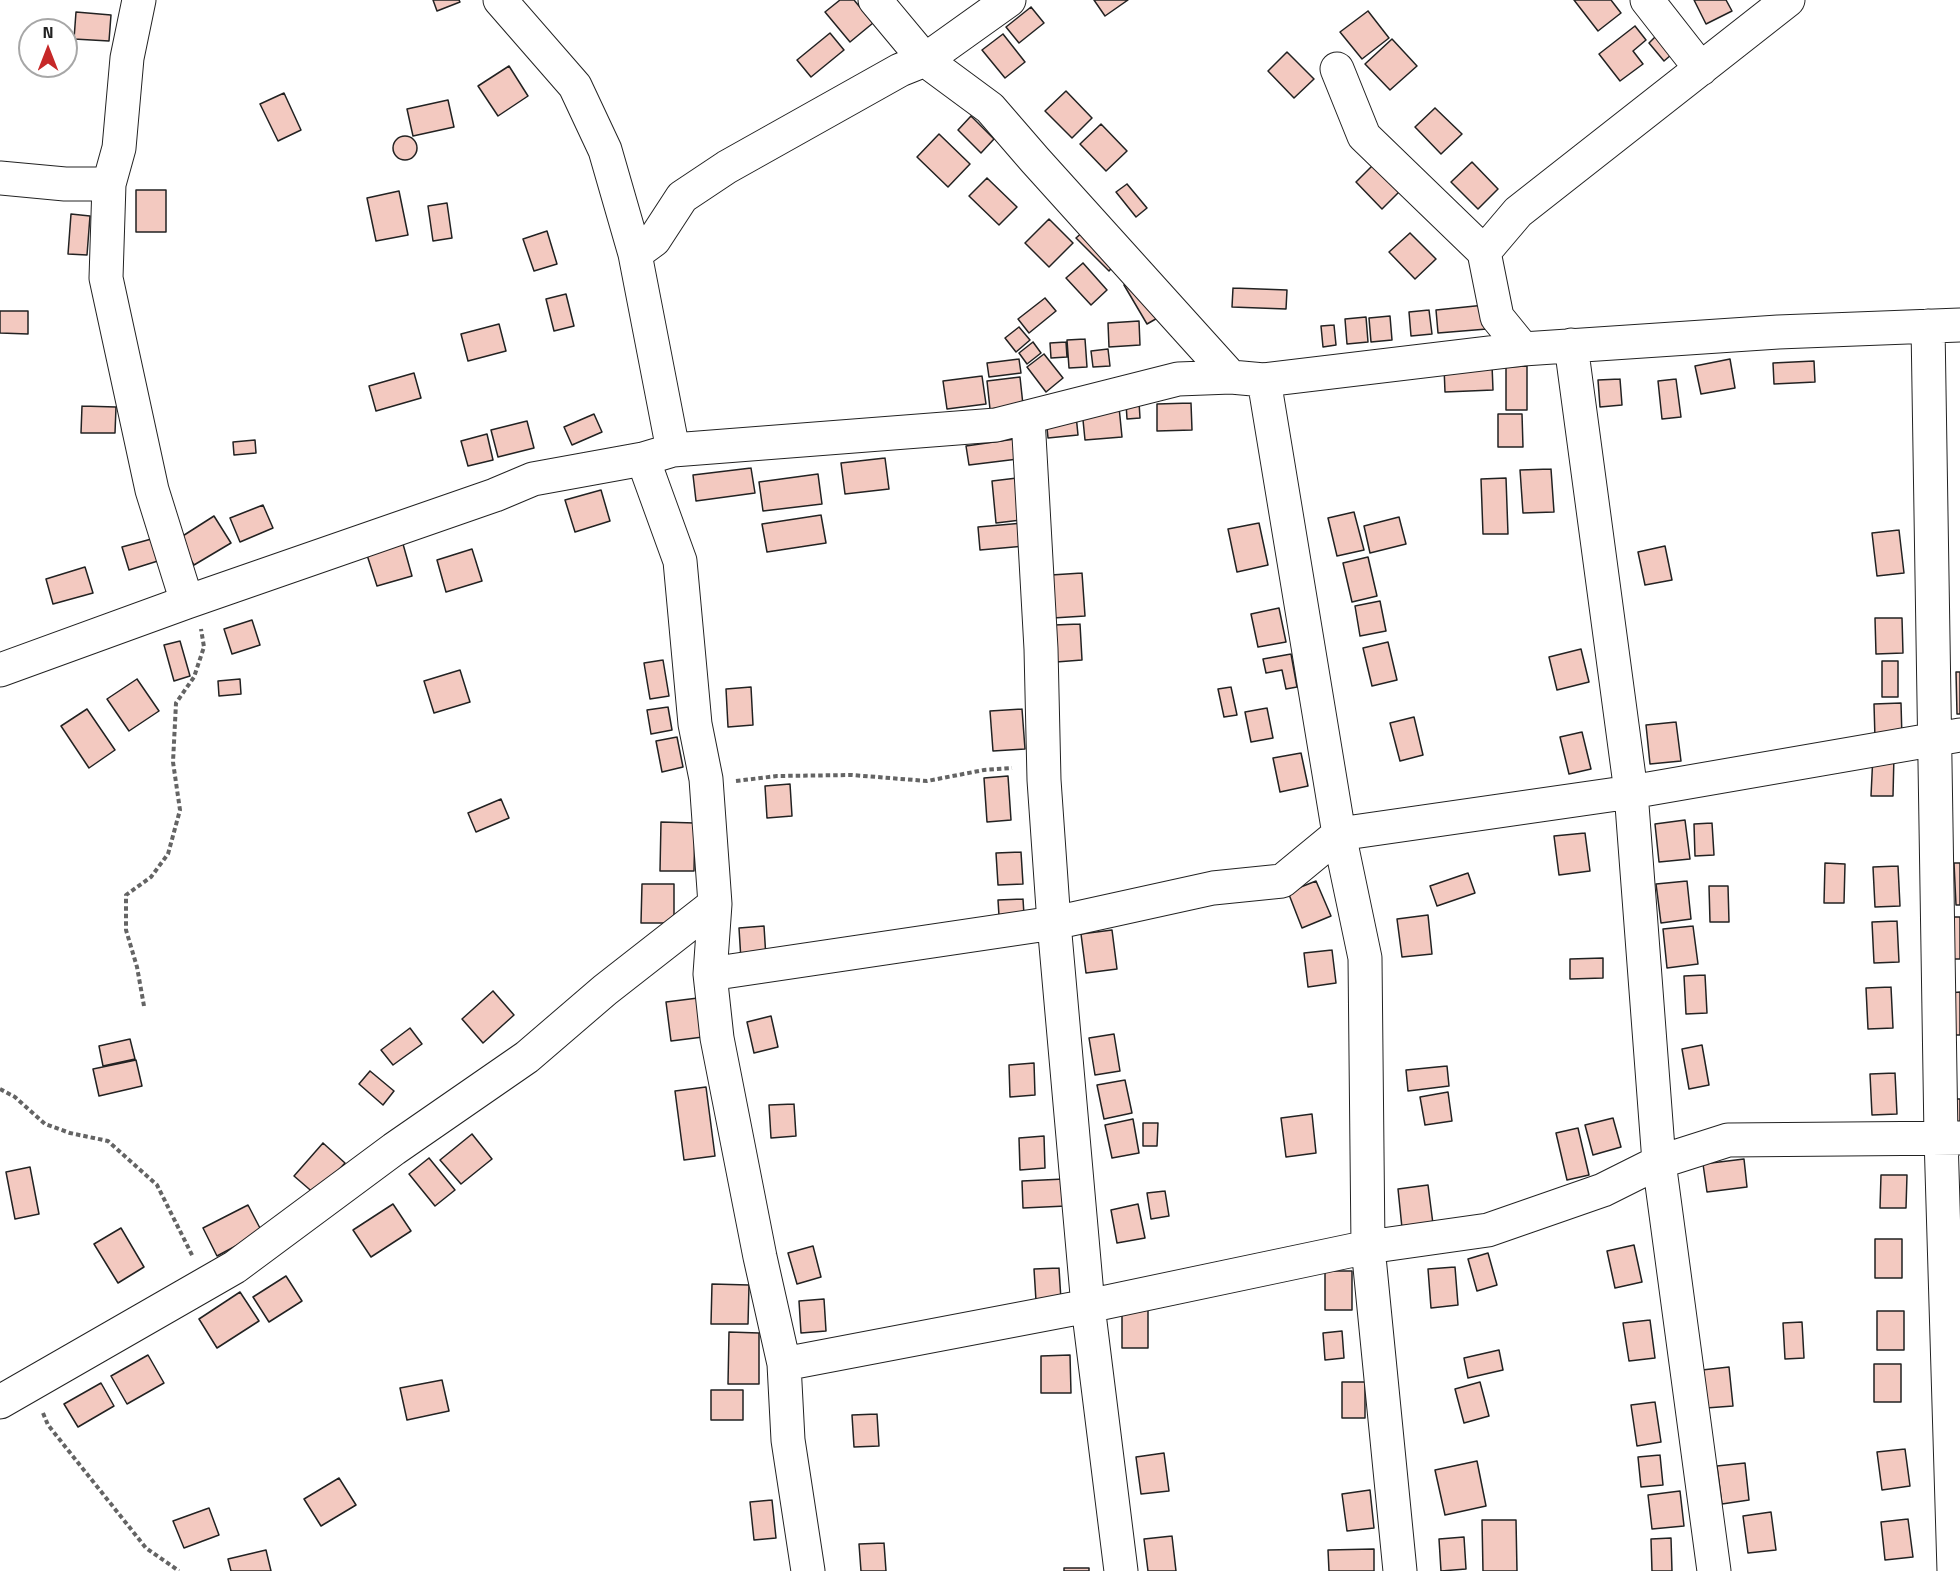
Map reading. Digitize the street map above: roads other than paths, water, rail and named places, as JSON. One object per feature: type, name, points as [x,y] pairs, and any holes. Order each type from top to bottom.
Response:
[{"type":"street","points":[[139,0],[127,58],[119,148],[109,184],[106,278],[152,490],[187,602]]},
{"type":"street","points":[[500,0],[575,86],[605,150],[635,254],[658,454],[680,561],[695,724],[706,779],[715,904],[711,974],[717,1038],[760,1257],[784,1364],[788,1440],[808,1571]]},
{"type":"street","points":[[875,0],[925,60],[990,108],[1231,377]]},
{"type":"street","points":[[635,254],[654,240],[682,197],[718,173],[814,117],[900,70],[925,60],[1009,0]]},
{"type":"street","points":[[1647,0],[1701,69]]},
{"type":"street","points":[[1484,252],[1518,212],[1788,0]]},
{"type":"street","points":[[1337,69],[1364,136],[1484,252],[1497,317],[1523,349]]},
{"type":"street","points":[[0,178],[65,184],[109,184]]},
{"type":"street","points":[[0,670],[187,602],[484,499],[533,479],[658,454],[996,425],[1178,379],[1231,377],[1264,380],[1571,345],[1778,332],[1960,325]]},
{"type":"street","points":[[1928,326],[1947,737],[1954,1571]]},
{"type":"street","points":[[1571,345],[1631,792],[1659,1162],[1714,1571]]},
{"type":"street","points":[[1264,380],[1339,834],[1365,958],[1368,1247],[1400,1571]]},
{"type":"street","points":[[1028,417],[1041,649],[1044,766],[1054,923],[1088,1306],[1121,1571]]},
{"type":"street","points":[[711,974],[1054,923],[1213,888],[1282,880],[1339,834],[1631,792],[1947,737]]},
{"type":"street","points":[[0,1402],[235,1267],[394,1149],[527,1057],[605,990],[715,904]]},
{"type":"street","points":[[784,1364],[1088,1306],[1368,1247],[1488,1230],[1604,1190],[1659,1162],[1728,1140],[1950,1137]]}]
